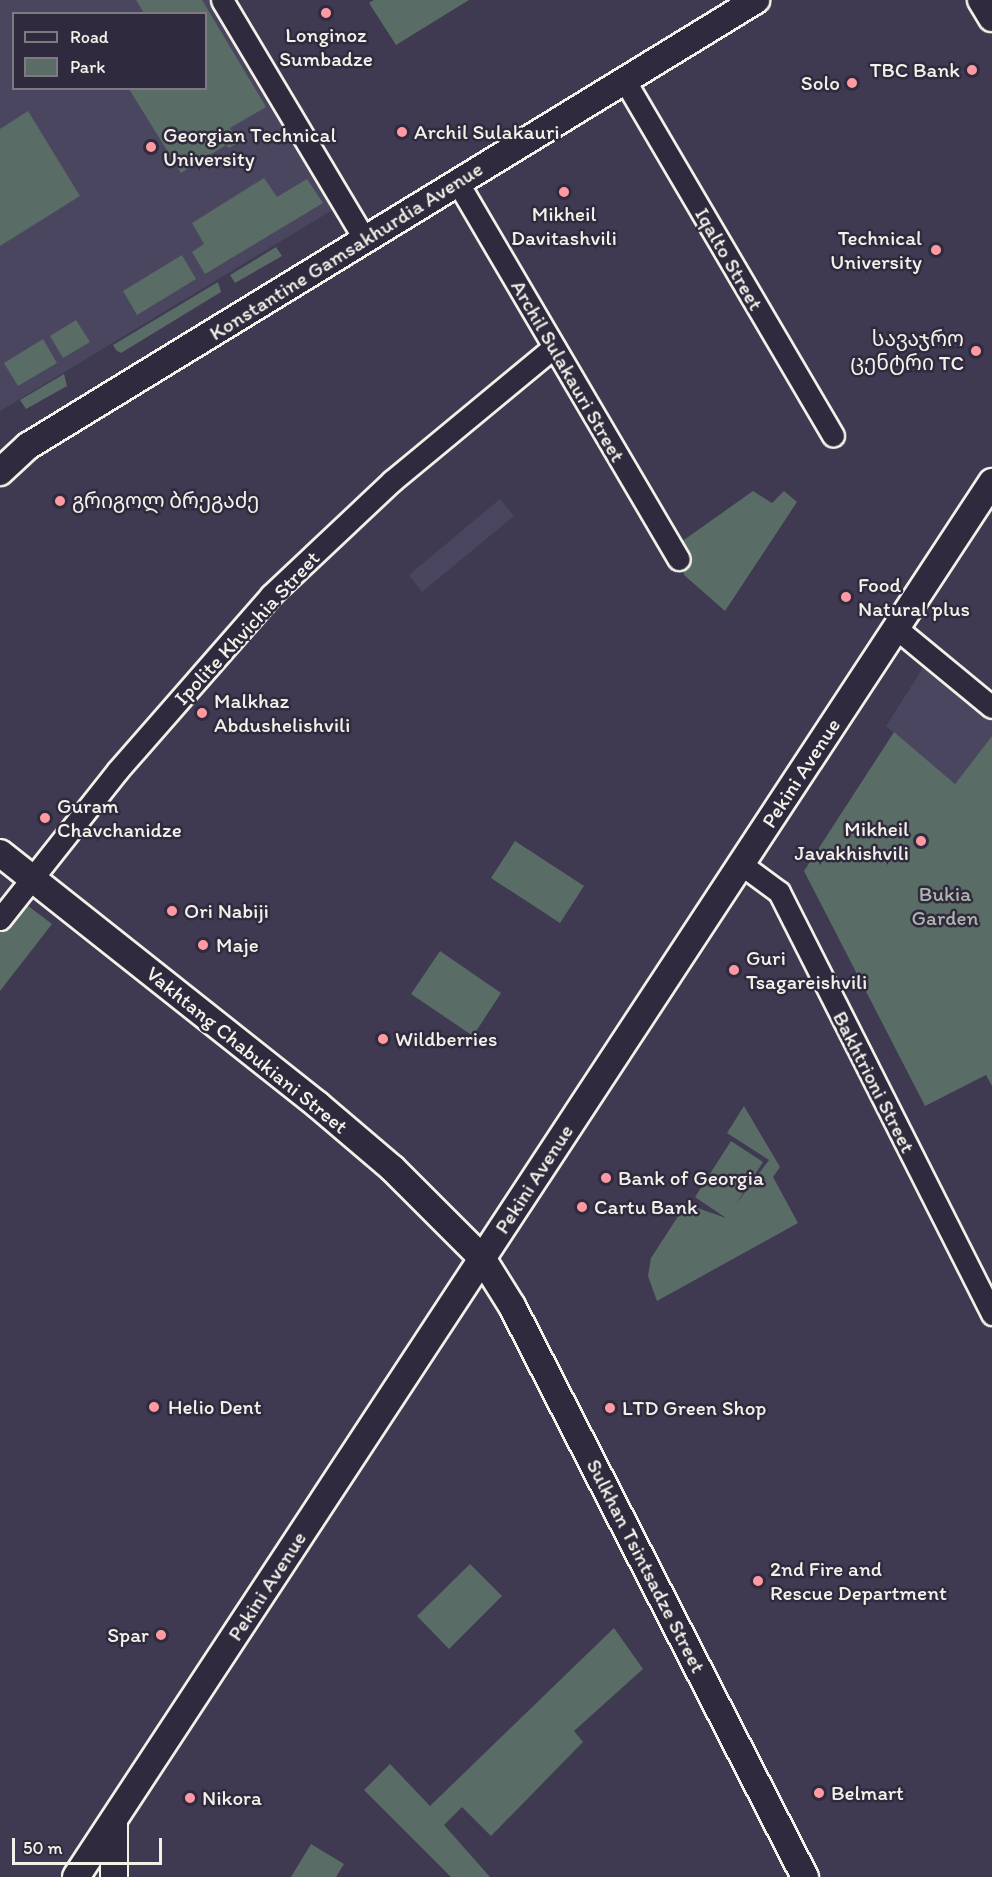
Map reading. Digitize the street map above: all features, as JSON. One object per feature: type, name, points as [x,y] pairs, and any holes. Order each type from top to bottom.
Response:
[{"type":"main road","name":"Konstantine Gamsakhurdia Avenue","points":[[28,446],[756,0]]},
{"type":"main road","points":[[981,0],[992,18]]},
{"type":"main road","points":[[0,456],[28,446]]},
{"type":"main road","points":[[0,472],[28,446]]},
{"type":"main road","name":"Pekini Avenue","points":[[76,1877],[992,482]]},
{"type":"main road","name":"Vakhtang Chabukiani Street","points":[[0,854],[318,1105],[392,1168],[483,1258]]},
{"type":"main road","name":"Sulkhan Tsintsadze Street","points":[[483,1258],[512,1306],[805,1877]]},
{"type":"main road","points":[[114,1820],[114,1877]]},
{"type":"street","points":[[222,0],[365,240]]},
{"type":"street","name":"Iqalto Street","points":[[625,81],[833,436]]},
{"type":"street","name":"Archil Sulakauri Street","points":[[458,183],[679,559]]},
{"type":"street","name":"Ipolite Khvichia Street","points":[[0,919],[118,770],[271,596],[392,481],[554,347]]},
{"type":"street","points":[[896,628],[992,707]]},
{"type":"street","name":"Bakhtrioni Street","points":[[741,864],[779,892],[992,1314]]},
{"type":"shaded area","name":"Georgian Technical University","points":[[0,0],[212,0],[339,206],[0,411]]},
{"type":"shaded area","points":[[500,499],[514,516],[422,592],[409,575]]},
{"type":"shaded area","points":[[928,660],[992,720],[992,736],[955,784],[886,726]]},
{"type":"green space","points":[[136,0],[202,0],[266,107],[230,128],[239,142],[229,148],[226,145],[181,173],[130,90],[207,90],[207,12],[143,12]]},
{"type":"green space","points":[[374,0],[469,0],[396,45],[369,3]]},
{"type":"green space","points":[[28,111],[80,196],[0,246],[0,129]]},
{"type":"green space","points":[[264,178],[277,197],[307,179],[323,203],[205,274],[192,252],[204,244],[192,223]]},
{"type":"green space","points":[[276,247],[282,256],[235,283],[230,275]]},
{"type":"green space","points":[[182,255],[196,279],[137,315],[123,291]]},
{"type":"green space","points":[[218,282],[221,292],[121,353],[116,350],[113,345]]},
{"type":"green space","points":[[76,320],[90,342],[63,358],[50,336]]},
{"type":"green space","points":[[43,339],[57,363],[18,386],[4,363]]},
{"type":"green space","points":[[64,374],[67,386],[26,409],[20,400]]},
{"type":"green space","points":[[753,491],[772,503],[784,491],[797,502],[725,611],[684,575],[681,542]]},
{"type":"green space","name":"Bukia Garden","points":[[894,732],[955,784],[992,736],[992,1086],[986,1075],[925,1106],[804,871]]},
{"type":"green space","points":[[515,841],[584,886],[560,923],[491,878]]},
{"type":"green space","points":[[19,899],[52,924],[0,991],[0,924]]},
{"type":"green space","points":[[440,951],[501,993],[473,1036],[411,994]]},
{"type":"green space","points":[[744,1106],[780,1167],[773,1177],[798,1223],[657,1301],[648,1276],[651,1258],[686,1204],[726,1218],[695,1197],[731,1141],[763,1162],[736,1204],[769,1160],[727,1133]]},
{"type":"green space","points":[[470,1564],[502,1596],[449,1649],[417,1616]]},
{"type":"green space","points":[[614,1628],[643,1669],[574,1731],[583,1742],[491,1836],[462,1807],[444,1825],[490,1877],[451,1877],[364,1790],[390,1764],[430,1806]]},
{"type":"green space","points":[[311,1844],[344,1864],[336,1877],[291,1877]]},
{"type":"place","name":"Longinoz Sumbadze","points":[[326,13]]},
{"type":"place","name":"TBC Bank","points":[[972,70]]},
{"type":"place","name":"Solo","points":[[852,83]]},
{"type":"place","name":"Archil Sulakauri","points":[[402,132]]},
{"type":"place","name":"Georgian Technical University","points":[[151,147]]},
{"type":"place","name":"Mikheil Davitashvili","points":[[564,192]]},
{"type":"place","name":"Technical University","points":[[936,250]]},
{"type":"place","name":"სავაჯრო ცენტრი TC","points":[[976,351]]},
{"type":"place","name":"გრიგოლ ბრეგაძე","points":[[60,501]]},
{"type":"place","name":"Food Natural plus","points":[[846,597]]},
{"type":"place","name":"Malkhaz Abdushelishvili","points":[[202,713]]},
{"type":"place","name":"Guram Chavchanidze","points":[[45,818]]},
{"type":"place","name":"Mikheil Javakhishvili","points":[[921,841]]},
{"type":"place","name":"Ori Nabiji","points":[[172,911]]},
{"type":"place","name":"Maje","points":[[203,945]]},
{"type":"place","name":"Guri Tsagareishvili","points":[[734,970]]},
{"type":"place","name":"Wildberries","points":[[383,1039]]},
{"type":"place","name":"Bank of Georgia","points":[[606,1178]]},
{"type":"place","name":"Cartu Bank","points":[[582,1207]]},
{"type":"place","name":"Helio Dent","points":[[154,1407]]},
{"type":"place","name":"LTD Green Shop","points":[[610,1408]]},
{"type":"place","name":"2nd Fire and Rescue Department","points":[[758,1581]]},
{"type":"place","name":"Spar","points":[[161,1635]]},
{"type":"place","name":"Belmart","points":[[819,1793]]},
{"type":"place","name":"Nikora","points":[[190,1798]]}]
